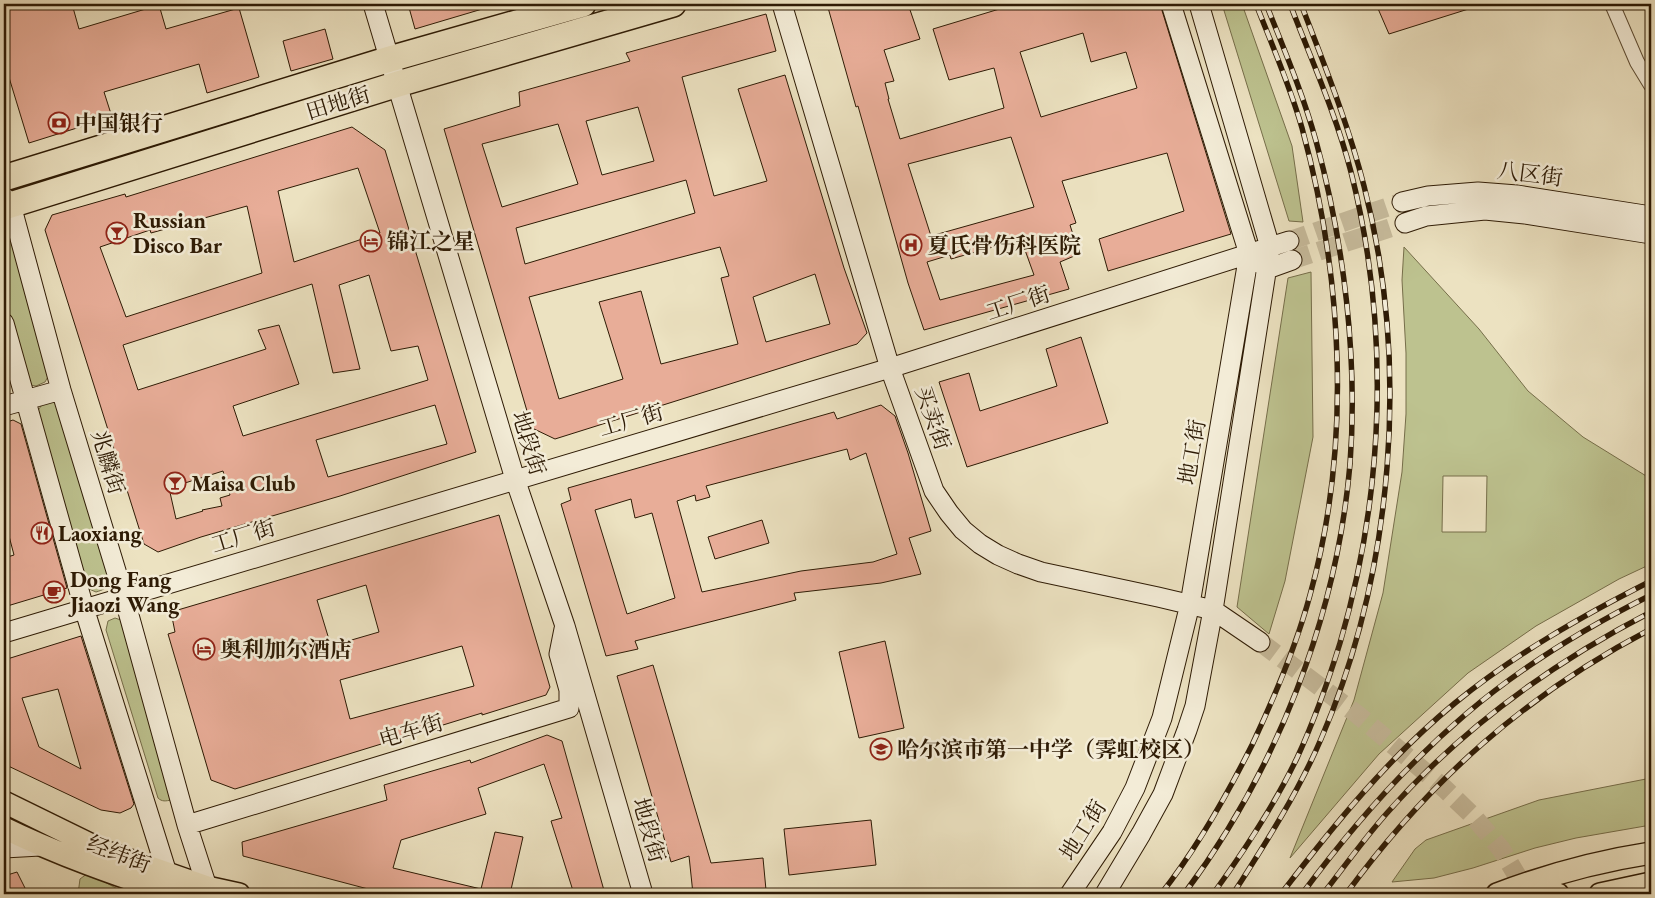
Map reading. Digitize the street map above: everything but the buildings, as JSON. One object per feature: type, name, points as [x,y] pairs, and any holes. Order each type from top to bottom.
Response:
[{"type":"highway","name":"田地街","points":[[4,178],[390,59],[583,4]]},
{"type":"highway","name":"田地街","points":[[6,203],[398,84],[673,4]]},
{"type":"main road","name":"地段街","points":[[373,4],[515,479],[565,626],[643,894]]},
{"type":"main road","name":"买卖街","points":[[782,4],[890,368],[934,491],[949,513],[963,530],[980,544],[998,555],[1041,572],[1213,610],[1260,642]]},
{"type":"main road","name":"地工街","points":[[1070,894],[1112,832],[1135,788],[1162,718],[1190,604],[1249,254],[1171,4]]},
{"type":"main road","name":"地工街","points":[[1105,894],[1163,794],[1194,706],[1213,610],[1270,247],[1199,4]]},
{"type":"main road","name":"八区街","points":[[1402,202],[1428,196],[1478,192],[1517,195],[1651,216]]},
{"type":"main road","name":"兆麟街","points":[[6,203],[124,597],[187,824],[208,887]]},
{"type":"main road","name":"八区街","points":[[1405,223],[1426,216],[1485,210],[1525,214],[1651,234]]},
{"type":"main road","name":"工厂街","points":[[4,633],[890,368],[1289,241]]},
{"type":"main road","points":[[1249,254],[1267,269],[1292,260]]},
{"type":"main road","points":[[4,323],[84,608],[167,873],[176,894]]},
{"type":"main road","points":[[4,406],[62,390]]},
{"type":"main road","name":"电车街","points":[[187,824],[569,708],[569,690],[559,654],[565,626]]},
{"type":"main road","name":"经纬街","points":[[4,802],[104,851],[208,887],[239,894]]},
{"type":"main road","name":"经纬街","points":[[4,828],[40,846],[115,875],[176,894]]},
{"type":"main road","points":[[4,848],[40,846]]},
{"type":"main road","points":[[1504,892],[1550,875],[1629,856],[1651,853]]},
{"type":"main road","points":[[1594,894],[1629,856]]},
{"type":"main road","points":[[1600,894],[1651,883]]},
{"type":"main road","points":[[1504,892],[1541,890],[1558,894]]},
{"type":"street","points":[[1612,4],[1637,62],[1651,85]]},
{"type":"green space","points":[[1222,4],[1242,4],[1292,146],[1303,222],[1289,221]]},
{"type":"green space","points":[[4,233],[13,241],[50,373],[45,382],[36,386],[30,385],[17,353],[4,306]]},
{"type":"green space","points":[[1404,247],[1479,329],[1528,391],[1583,437],[1651,479],[1651,564],[1619,579],[1536,626],[1468,673],[1379,754],[1290,858],[1354,700],[1383,593],[1402,472],[1406,414],[1406,353],[1402,280]],"holes":[[[1443,476],[1487,476],[1486,532],[1442,532]]]},
{"type":"green space","points":[[1311,272],[1313,437],[1285,581],[1269,634],[1237,607],[1288,278]]},
{"type":"green space","points":[[47,402],[56,402],[111,582],[105,588],[96,592],[89,589],[85,582],[37,412]]},
{"type":"green space","points":[[115,618],[121,620],[171,800],[163,801],[158,798],[106,630],[108,621]]},
{"type":"green space","points":[[1651,778],[1651,825],[1576,838],[1535,848],[1473,868],[1434,878],[1392,882],[1415,849],[1426,840],[1539,800]]},
{"type":"green space","points":[[88,873],[127,894],[78,894],[80,879]]},
{"type":"tunnel","points":[[1289,241],[1402,202]]},
{"type":"tunnel","points":[[1292,260],[1405,223]]},
{"type":"tunnel","points":[[1260,642],[1358,715],[1445,789],[1474,817],[1501,849],[1528,894]]},
{"type":"railway","points":[[1161,894],[1187,859],[1232,784],[1277,690],[1292,652],[1310,595],[1323,538],[1332,480],[1337,421],[1337,362],[1334,302],[1326,243],[1316,185],[1302,128],[1256,4]]},
{"type":"railway","points":[[1184,894],[1217,846],[1247,796],[1274,744],[1297,690],[1316,635],[1332,578],[1343,521],[1350,464],[1352,424],[1350,342],[1341,260],[1334,220],[1311,123],[1266,4]]},
{"type":"railway","points":[[1213,894],[1247,845],[1279,793],[1297,758],[1331,672],[1355,585],[1366,527],[1374,468],[1377,349],[1372,289],[1364,230],[1345,150],[1323,87],[1290,4]]},
{"type":"railway","points":[[1233,894],[1269,837],[1302,779],[1321,739],[1346,674],[1365,606],[1379,537],[1387,466],[1390,395],[1387,324],[1378,254],[1364,186],[1351,139],[1301,4]]},
{"type":"railway","points":[[1281,894],[1362,794],[1430,724],[1478,685],[1525,652],[1600,608],[1651,581]]},
{"type":"railway","points":[[1302,894],[1359,822],[1400,777],[1443,734],[1487,696],[1578,634],[1651,595]]},
{"type":"railway","points":[[1323,894],[1387,813],[1416,782],[1477,726],[1543,676],[1578,653],[1651,612]]},
{"type":"railway","points":[[1346,894],[1411,814],[1483,744],[1521,712],[1562,682],[1605,654],[1651,629]]},
{"type":"place","name":"中国银行","points":[[59,123]]},
{"type":"place","name":"Russian Disco Bar","points":[[117,233]]},
{"type":"place","name":"锦江之星","points":[[371,241]]},
{"type":"place","name":"夏氏骨伤科医院","points":[[911,245]]},
{"type":"place","name":"Maisa Club","points":[[175,483]]},
{"type":"place","name":"Laoxiang","points":[[42,533]]},
{"type":"place","name":"Dong Fang Jiaozi Wang","points":[[54,592]]},
{"type":"place","name":"奥利加尔酒店","points":[[204,649]]},
{"type":"place","name":"哈尔滨市第一中学（霁虹校区）","points":[[881,749]]}]
